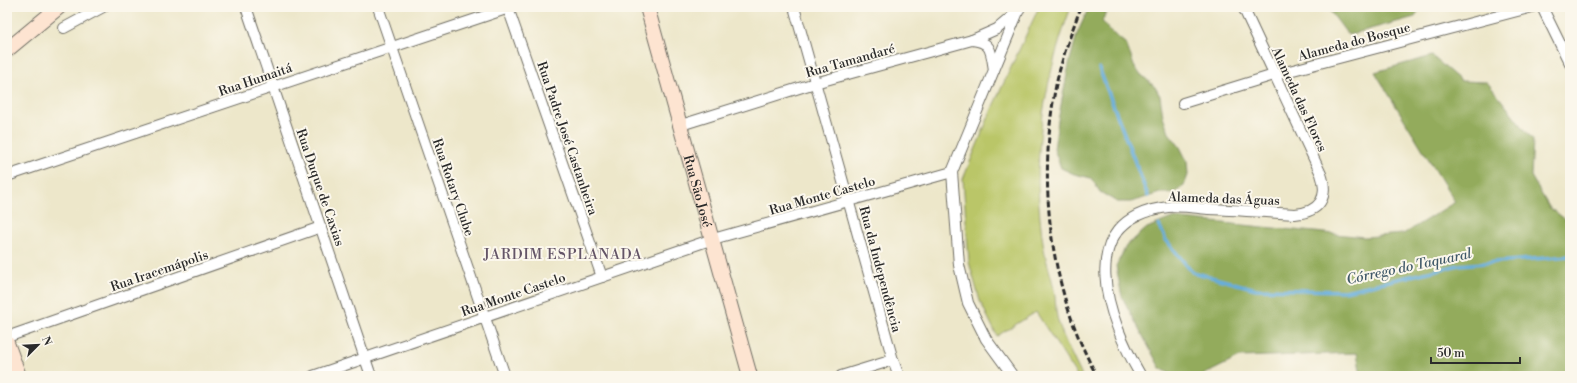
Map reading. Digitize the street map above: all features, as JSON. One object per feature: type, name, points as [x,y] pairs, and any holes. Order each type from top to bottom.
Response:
[{"type":"street","points":[[7,50],[59,7]]},
{"type":"street","points":[[64,28],[103,7]]},
{"type":"street","name":"Rua Duque de Caxias","points":[[246,7],[371,376]]},
{"type":"street","name":"Rua Rotary Clube","points":[[378,7],[505,376]]},
{"type":"street","name":"Rua São José","points":[[646,7],[681,125],[750,376]]},
{"type":"street","name":"Rua da Independência","points":[[794,7],[893,360],[899,376]]},
{"type":"street","name":"Alameda das Flores","points":[[1243,7],[1323,181],[1323,196],[1320,203]]},
{"type":"street","name":"Alameda do Bosque","points":[[1183,103],[1274,75],[1532,7]]},
{"type":"street","points":[[1542,7],[1570,64]]},
{"type":"street","name":"Rua Humaitá","points":[[7,176],[510,8]]},
{"type":"street","name":"Rua Padre José Castanheira","points":[[510,8],[602,277]]},
{"type":"street","points":[[1014,376],[986,338],[974,318],[962,283],[959,264],[952,172],[1020,8]]},
{"type":"street","name":"Rua Tamandaré","points":[[681,125],[815,83],[972,40],[997,29],[1020,8]]},
{"type":"street","points":[[972,40],[982,41],[988,45],[992,52],[994,70]]},
{"type":"street","name":"Rua Monte Castelo","points":[[313,376],[712,240],[952,172]]},
{"type":"street","name":"Alameda das Águas","points":[[1141,376],[1111,311],[1106,292],[1104,271],[1108,248],[1118,230],[1130,220],[1144,212],[1169,206],[1296,214],[1310,212],[1320,203]]},
{"type":"street","name":"Rua Iracemápolis","points":[[7,337],[320,227]]},
{"type":"street","points":[[7,343],[19,376]]},
{"type":"street","points":[[841,376],[893,360]]},
{"type":"street","points":[[1007,366],[1019,376]]},
{"type":"green space","points":[[1039,7],[1071,7],[1061,36],[1046,96],[1041,126],[1038,187],[1044,249],[1055,293],[1057,317],[1065,339],[1082,376],[1077,376],[1036,312],[997,336],[980,301],[969,262],[963,179],[994,104]]},
{"type":"green space","points":[[1089,7],[1109,7],[1102,21],[1109,30],[1126,44],[1136,70],[1155,87],[1160,96],[1163,116],[1169,133],[1180,147],[1187,161],[1188,175],[1184,186],[1174,193],[1160,193],[1131,202],[1117,202],[1100,192],[1091,178],[1074,174],[1061,168],[1054,149],[1058,120],[1069,64],[1077,34]]},
{"type":"green space","points":[[1327,7],[1419,7],[1420,10],[1415,17],[1348,35]]},
{"type":"green space","points":[[1432,56],[1461,81],[1487,82],[1533,140],[1531,176],[1549,207],[1566,220],[1570,219],[1570,376],[1487,376],[1486,374],[1476,376],[1361,376],[1357,353],[1240,357],[1201,376],[1174,376],[1160,368],[1122,297],[1116,266],[1126,246],[1147,228],[1172,218],[1365,237],[1403,234],[1455,202],[1375,72]]},
{"type":"waterway","name":"Córrego do Taquaral","points":[[1099,68],[1148,196]]},
{"type":"waterway","name":"Córrego do Taquaral","points":[[1159,225],[1166,240],[1192,272],[1256,289],[1345,291],[1459,265],[1570,256]]},
{"type":"railway","points":[[1081,7],[1067,46],[1056,85],[1050,122],[1048,197],[1051,234],[1058,271],[1068,307],[1081,342],[1097,376]]},
{"type":"district","name":"JARDIM ESPLANADA","points":[[563,254]]}]
